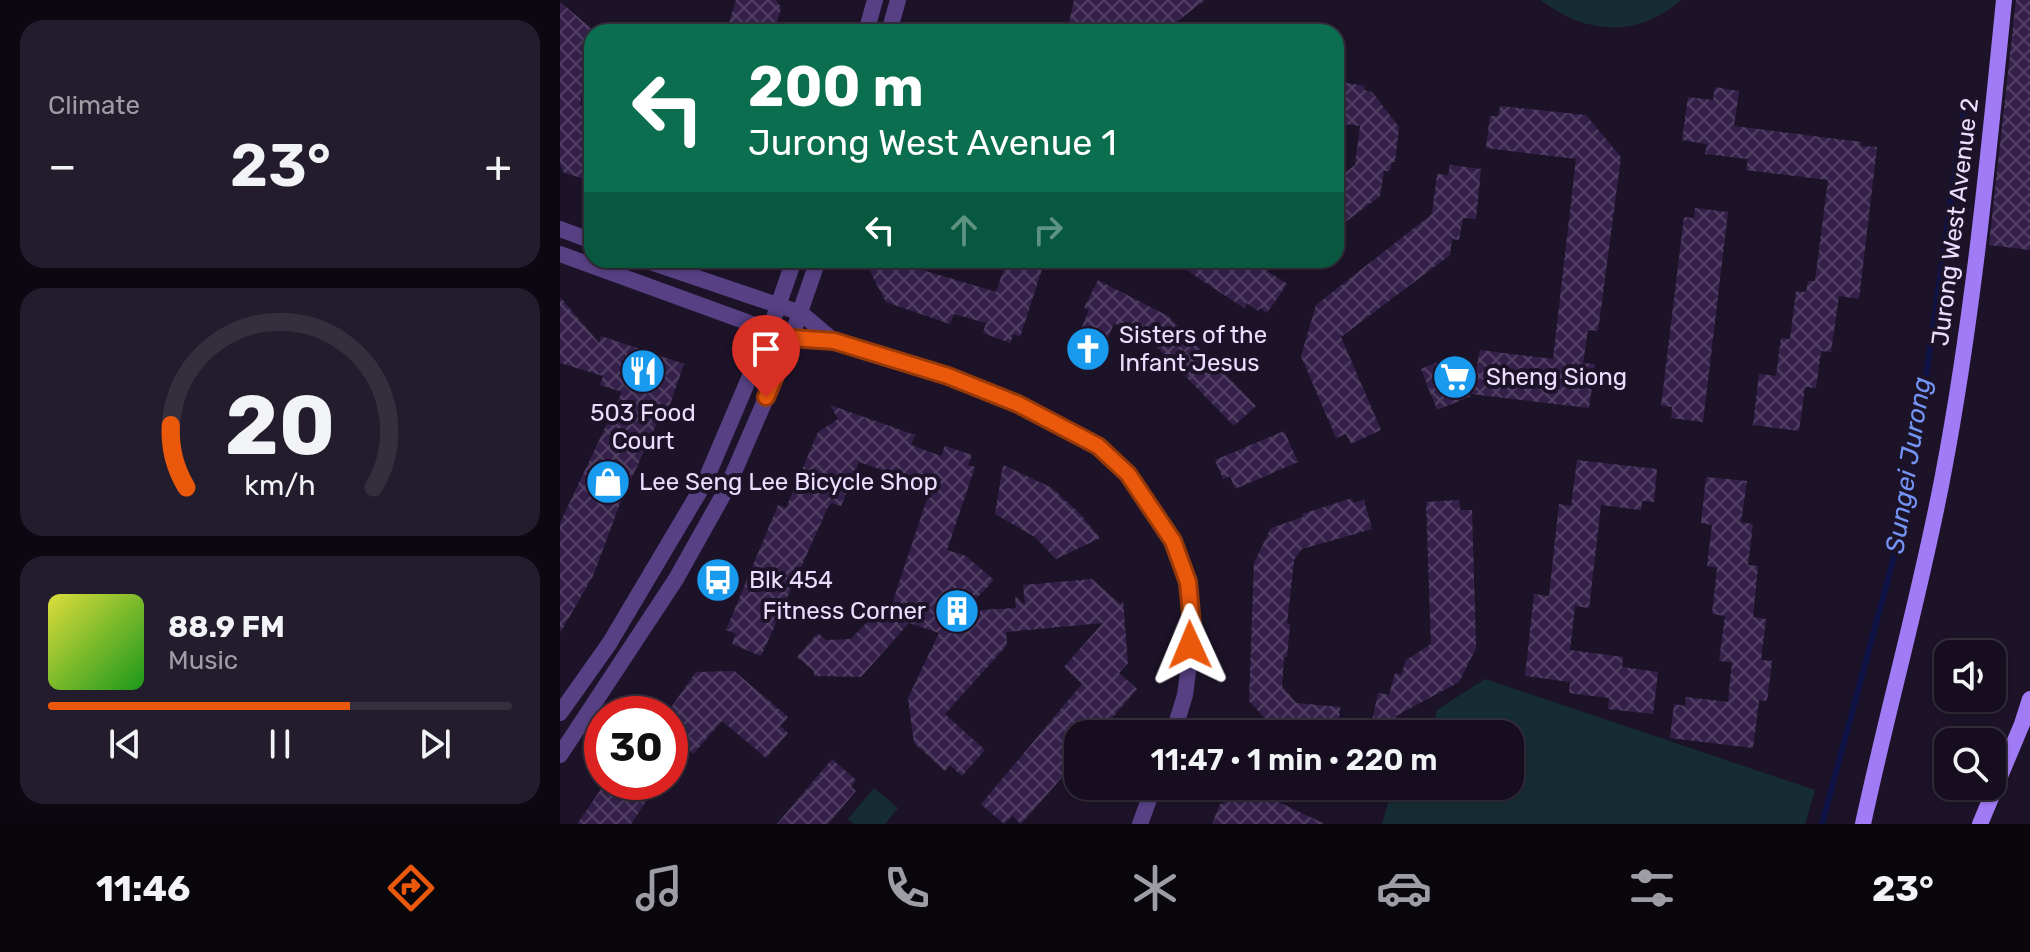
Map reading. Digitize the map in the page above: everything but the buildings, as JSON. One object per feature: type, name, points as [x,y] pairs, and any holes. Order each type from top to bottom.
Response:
[{"type":"main road","name":"Jurong West Avenue 2","points":[[1863,824],[1939,494],[1959,385],[1980,244],[2004,0]]},
{"type":"main road","points":[[1980,824],[2030,699]]},
{"type":"street","points":[[868,24],[875,0]]},
{"type":"street","points":[[891,24],[898,0]]},
{"type":"street","points":[[560,229],[584,238]]},
{"type":"street","points":[[560,254],[584,263]]},
{"type":"street","points":[[599,268],[791,338],[834,341],[948,376],[1018,404],[1098,446],[1128,474],[1173,541],[1188,582],[1192,625],[1189,665],[1177,720]]},
{"type":"street","points":[[668,268],[801,313],[834,341]]},
{"type":"street","points":[[560,713],[609,644],[704,484],[770,329],[791,268]]},
{"type":"street","points":[[560,755],[676,579],[727,488],[791,338],[815,268]]},
{"type":"street","points":[[1140,824],[1149,800]]},
{"type":"shaded area","points":[[1541,0],[1681,0],[1647,21],[1611,27],[1575,20]]},
{"type":"shaded area","points":[[1485,679],[1815,790],[1805,824],[1382,824],[1389,800],[1524,800],[1524,720],[1435,720],[1437,710]]},
{"type":"shaded area","points":[[874,788],[898,808],[885,824],[854,824],[848,819]]},
{"type":"waterway","name":"Sungei Jurong","points":[[1822,824],[1898,542],[1920,419],[1965,101]]},
{"type":"place","name":"Sisters of the Infant Jesus","points":[[1088,349]]},
{"type":"place","name":"503 Food Court","points":[[643,371]]},
{"type":"place","name":"Sheng Siong","points":[[1455,377]]},
{"type":"place","name":"Lee Seng Lee Bicycle Shop","points":[[608,482]]},
{"type":"place","name":"Blk 454","points":[[718,580]]},
{"type":"place","name":"Fitness Corner","points":[[957,611]]},
{"type":"route","points":[[766,397],[791,338],[834,341],[972,385],[1018,404],[1098,446],[1128,474],[1173,541],[1188,582],[1192,625],[1190,645]]}]
